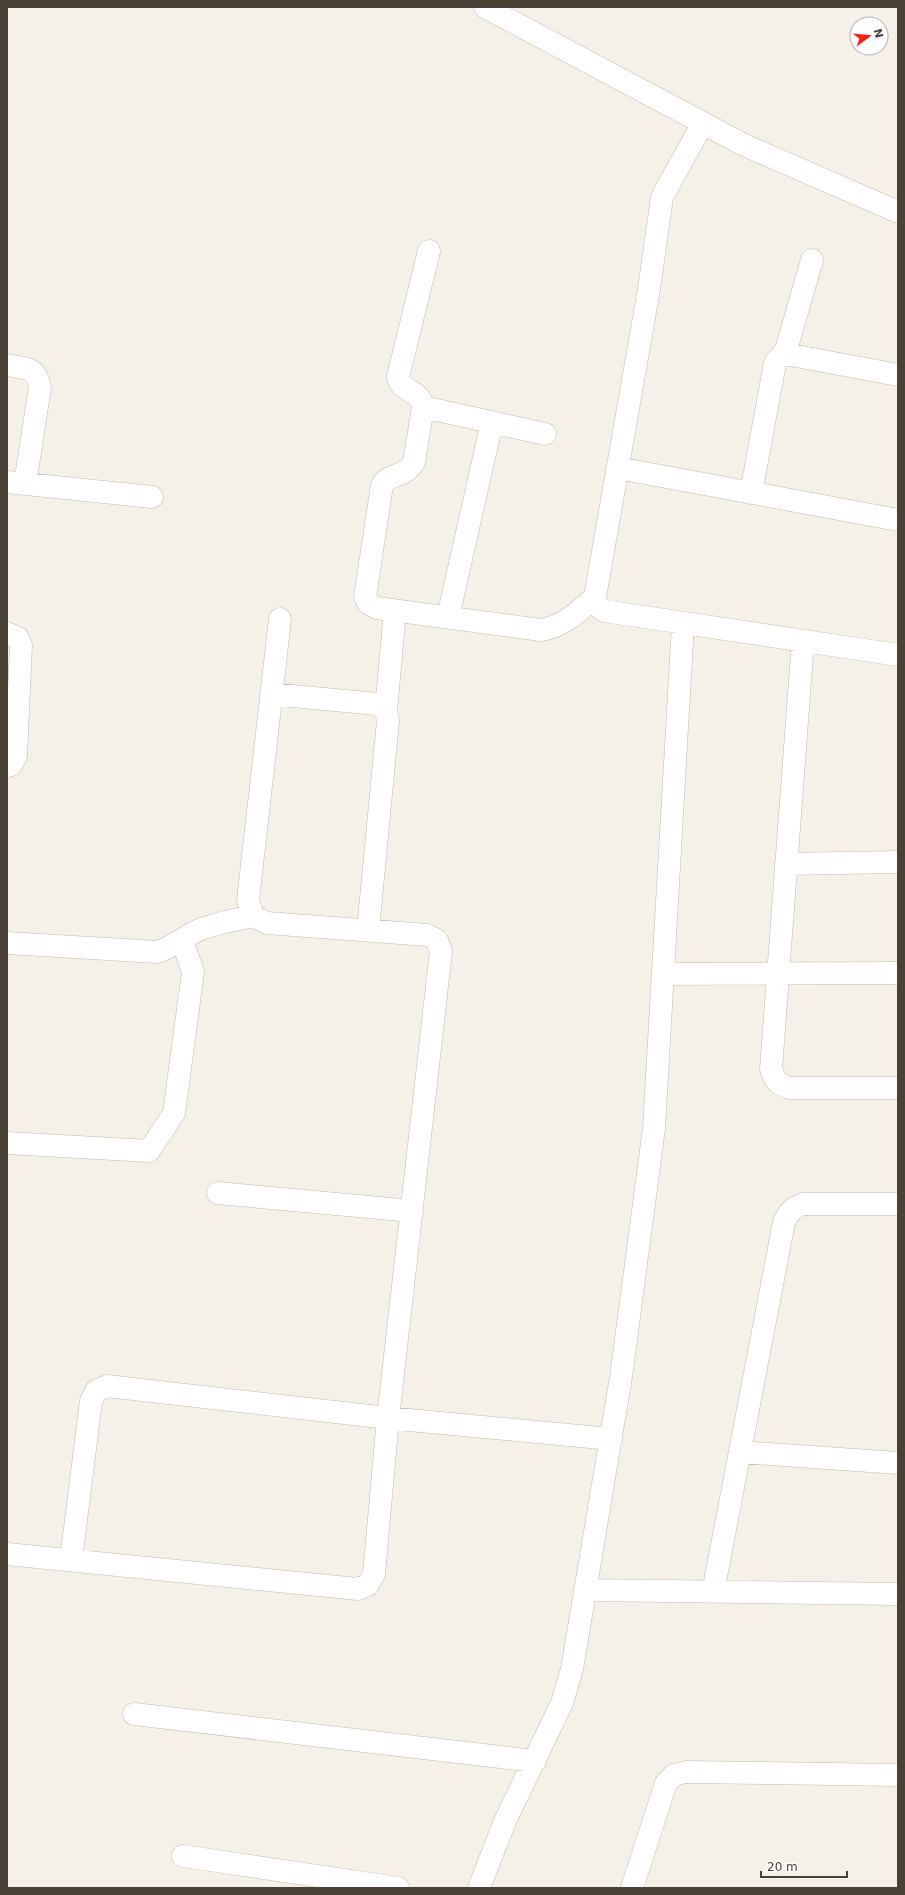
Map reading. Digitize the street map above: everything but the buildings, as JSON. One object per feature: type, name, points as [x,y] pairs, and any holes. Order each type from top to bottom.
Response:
[{"type":"street","points":[[485,7],[744,145],[898,212]]},
{"type":"street","points":[[703,123],[662,197],[648,289],[595,598],[597,605],[604,610],[683,624],[898,656]]},
{"type":"street","points":[[429,251],[398,377],[402,385],[422,400],[423,407],[414,462],[409,470],[389,478],[382,485],[365,597],[368,604],[377,608],[395,611],[541,630],[551,629],[561,624],[595,598]]},
{"type":"street","points":[[751,492],[775,363],[786,350],[812,260]]},
{"type":"street","points":[[781,356],[791,355],[898,375]]},
{"type":"street","points":[[7,365],[30,369],[38,376],[40,387],[16,483],[152,497]]},
{"type":"street","points":[[423,407],[545,434]]},
{"type":"street","points":[[448,617],[492,422]]},
{"type":"street","points":[[618,468],[898,520]]},
{"type":"street","points":[[368,930],[388,721],[386,711],[395,611]]},
{"type":"street","points":[[254,916],[248,900],[280,619]]},
{"type":"street","points":[[479,1888],[505,1821],[562,1703],[572,1669],[611,1439],[621,1377],[654,1128],[683,624]]},
{"type":"street","points":[[7,633],[18,638],[21,646],[16,756],[12,765],[7,766]]},
{"type":"street","points":[[802,641],[778,974],[772,1069],[774,1080],[781,1086],[790,1088],[898,1088]]},
{"type":"street","points":[[271,694],[377,704],[386,711]]},
{"type":"street","points":[[786,864],[898,862]]},
{"type":"street","points":[[7,943],[157,952],[172,947],[199,930],[254,916],[267,923],[427,935],[437,940],[441,951],[388,1418],[374,1574],[368,1585],[358,1589],[7,1554]]},
{"type":"street","points":[[7,1143],[149,1151],[174,1113],[193,972],[182,940]]},
{"type":"street","points":[[663,974],[898,973]]},
{"type":"street","points":[[218,1193],[412,1210]]},
{"type":"street","points":[[713,1592],[784,1222],[788,1213],[794,1207],[803,1204],[898,1204]]},
{"type":"street","points":[[71,1560],[91,1401],[96,1391],[106,1386],[388,1418],[611,1439]]},
{"type":"street","points":[[740,1452],[898,1462]]},
{"type":"street","points":[[585,1590],[898,1594]]},
{"type":"street","points":[[134,1714],[535,1761]]},
{"type":"street","points":[[632,1888],[666,1783],[674,1775],[685,1772],[898,1775]]},
{"type":"street","points":[[183,1856],[398,1888]]}]
